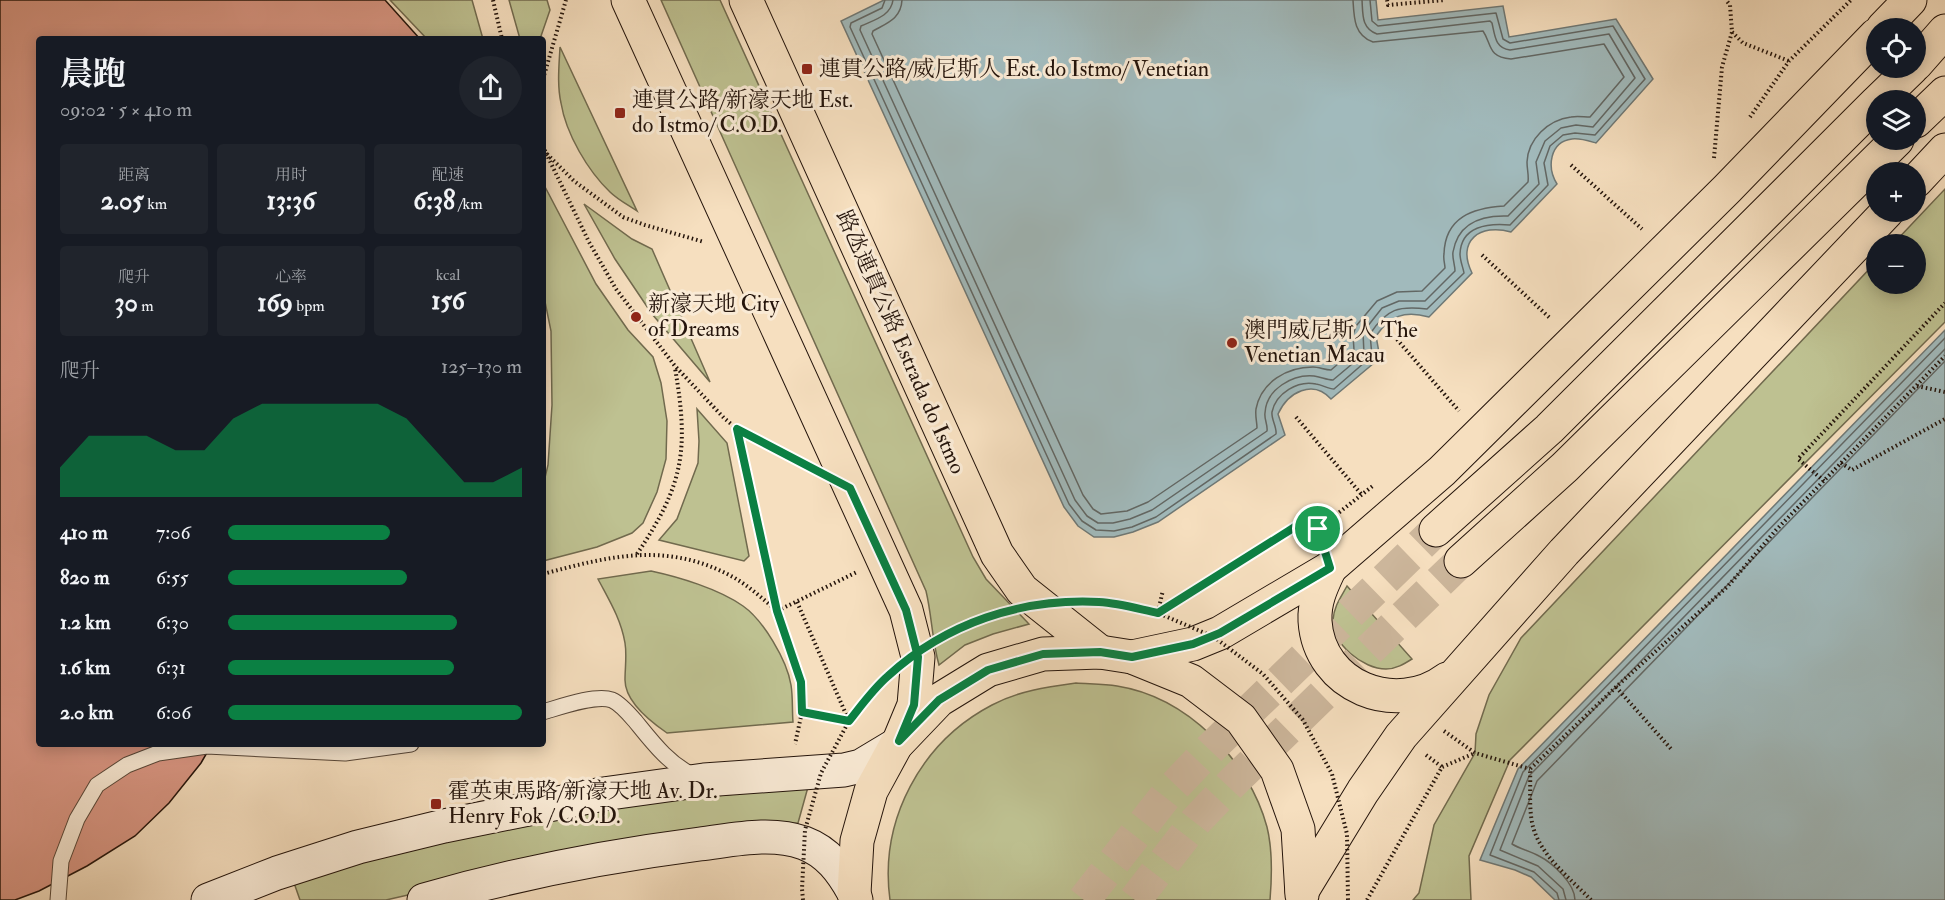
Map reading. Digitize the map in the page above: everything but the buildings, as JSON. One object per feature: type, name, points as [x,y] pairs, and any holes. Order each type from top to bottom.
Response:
[{"type":"main road","points":[[628,0],[906,610],[918,657],[914,705],[871,791],[856,841],[855,896]]},
{"type":"main road","name":"路氹連貫公路 Estrada do Istmo","points":[[746,0],[997,554],[1022,590],[1100,652]]},
{"type":"main road","points":[[1892,18],[1910,0]]},
{"type":"main road","points":[[1926,53],[1945,31]]},
{"type":"main road","points":[[1132,657],[1193,644],[1220,633],[1330,568],[1442,471],[1710,206],[1866,45]]},
{"type":"main road","points":[[1890,90],[1902,78]]},
{"type":"main road","points":[[1926,111],[1945,93]]},
{"type":"main road","points":[[1436,530],[1549,429],[1866,114]]},
{"type":"main road","points":[[1461,561],[1565,467],[1888,150]]},
{"type":"main road","points":[[1926,170],[1945,150]]},
{"type":"main road","points":[[1302,896],[1363,791],[1401,736],[1564,552],[1878,222]]},
{"type":"main road","points":[[1330,568],[1318,593],[1315,621],[1322,648],[1338,672],[1360,688],[1385,696],[1411,696],[1435,688],[1456,672]]},
{"type":"main road","points":[[208,900],[277,873],[357,847],[444,826],[603,794],[704,780],[844,770],[861,766],[897,743],[939,700],[988,670],[1043,654],[1100,652],[1132,657],[1191,681],[1241,719],[1277,770],[1298,829],[1302,896]]},
{"type":"main road","points":[[424,900],[621,855],[752,838],[780,838],[795,841],[825,854],[842,871],[855,896]]},
{"type":"lane","points":[[546,710],[595,699],[612,700],[626,711],[679,769],[704,780]]},
{"type":"lane","points":[[58,900],[61,861],[77,819],[97,785],[127,765],[158,753],[200,747]]},
{"type":"lane","points":[[227,747],[345,753],[389,747]]},
{"type":"path","points":[[493,0],[501,36]]},
{"type":"path","points":[[546,69],[566,0]]},
{"type":"path","points":[[1387,0],[1388,5],[1445,0]]},
{"type":"path","points":[[1714,158],[1722,68],[1732,32],[1730,5],[1726,0]]},
{"type":"path","points":[[1749,119],[1789,62],[1851,0]]},
{"type":"path","points":[[1732,32],[1743,43],[1789,62]]},
{"type":"path","points":[[1706,166],[1721,150]]},
{"type":"path","points":[[546,153],[574,181],[623,217],[742,253]]},
{"type":"path","points":[[546,153],[589,242],[616,289],[675,366],[737,429],[850,488]]},
{"type":"path","points":[[1571,165],[1642,229]]},
{"type":"path","points":[[1635,236],[1650,221]]},
{"type":"path","points":[[1482,255],[1551,319]]},
{"type":"path","points":[[1824,481],[1798,459],[1945,303]]},
{"type":"path","points":[[1543,327],[1559,311]]},
{"type":"path","points":[[1394,336],[1460,412]]},
{"type":"path","points":[[1591,900],[1540,843],[1533,822],[1530,769],[1616,687],[1728,586],[1776,530],[1945,356]]},
{"type":"path","points":[[637,554],[657,524],[673,491],[681,460],[683,428],[675,366]]},
{"type":"path","points":[[1916,386],[1945,392]]},
{"type":"path","points":[[1452,419],[1467,404]]},
{"type":"path","points":[[1296,417],[1362,495]]},
{"type":"path","points":[[1841,463],[1852,470],[1945,419]]},
{"type":"path","points":[[737,429],[777,611],[801,682],[802,712],[788,774]]},
{"type":"path","points":[[1158,613],[1298,525],[1318,529],[1379,481]]},
{"type":"path","points":[[1318,529],[1330,568]]},
{"type":"path","points":[[546,573],[609,557],[637,554],[702,563],[734,578],[777,611]]},
{"type":"path","points":[[777,611],[882,559]]},
{"type":"path","points":[[1158,613],[1163,590]]},
{"type":"path","points":[[796,602],[849,721]]},
{"type":"path","points":[[803,900],[805,830],[821,773],[849,721],[887,676],[933,641],[986,616],[1042,603],[1101,602],[1158,613],[1214,637],[1263,674],[1303,720],[1332,774],[1347,834],[1348,900]]},
{"type":"path","points":[[1616,687],[1672,750]]},
{"type":"path","points":[[802,712],[849,721]]},
{"type":"path","points":[[1367,900],[1442,767],[1475,753],[1530,769]]},
{"type":"green space","points":[[390,0],[472,0],[482,36],[424,36]]},
{"type":"green space","points":[[509,0],[547,0],[550,10],[541,36],[519,36]]},
{"type":"green space","points":[[661,0],[720,0],[973,557],[986,579],[1029,624],[965,645],[939,665],[926,591]]},
{"type":"green space","points":[[560,47],[637,211],[610,192],[594,174],[573,139],[560,96]]},
{"type":"green space","points":[[546,189],[596,284],[628,330],[653,357],[661,383],[667,421],[666,459],[657,492],[643,523],[632,533],[597,547],[546,560],[546,473],[552,405],[551,331],[546,307]]},
{"type":"green space","points":[[1945,189],[1945,322],[1510,760],[1469,856],[1471,900],[1413,900],[1419,893],[1434,825],[1475,753],[1476,734],[1489,695],[1521,638],[1866,273],[1866,294],[1926,294],[1926,234],[1902,234],[1914,222],[1926,222],[1926,209]]},
{"type":"green space","points":[[584,204],[632,239],[652,249],[710,382],[652,314],[615,259]]},
{"type":"green space","points":[[697,409],[727,443],[749,556],[744,561],[659,540],[677,519],[698,463]]},
{"type":"green space","points":[[651,571],[711,589],[751,612],[773,641],[785,664],[791,685],[793,722],[667,733],[640,710],[626,688],[626,648],[621,626],[598,579]]},
{"type":"green space","points":[[1347,586],[1412,659],[1386,669],[1368,665],[1350,654],[1338,638],[1333,620],[1336,606]]},
{"type":"green space","points":[[1076,683],[1117,686],[1143,692],[1167,703],[1212,736],[1230,756],[1246,778],[1267,827],[1272,864],[1270,900],[890,900],[888,870],[891,841],[910,786],[926,762],[945,740],[967,721],[992,705],[1022,693]]},
{"type":"green space","points":[[808,787],[798,823],[645,841],[386,900],[300,900],[293,880],[416,848],[631,804]]},
{"type":"water","name":"澳門威尼斯人 The Venetian Macau","points":[[884,0],[1376,0],[1378,20],[1503,6],[1509,37],[1616,19],[1653,79],[1596,143],[1572,139],[1559,145],[1551,164],[1557,184],[1511,232],[1490,230],[1474,237],[1467,252],[1472,273],[1429,317],[1412,314],[1392,319],[1376,336],[1380,358],[1331,399],[1317,390],[1309,389],[1294,394],[1282,406],[1278,414],[1285,435],[1158,522],[1114,537],[1094,537],[1078,526],[1064,507],[841,21]]},
{"type":"water","points":[[1945,330],[1945,900],[1555,900],[1531,877],[1480,860],[1518,769]]},
{"type":"tunnel","points":[[1084,900],[1167,794],[1211,748],[1436,530]]},
{"type":"tunnel","points":[[1135,900],[1196,821],[1233,782],[1461,561]]},
{"type":"place","name":"連貫公路/威尼斯人 Est. do Istmo/ Venetian","points":[[807,69]]},
{"type":"place","name":"連貫公路/新濠天地 Est. do Istmo/ C.O.D.","points":[[620,113]]},
{"type":"place","name":"新濠天地 City of Dreams","points":[[636,317]]},
{"type":"place","name":"澳門威尼斯人 The Venetian Macau","points":[[1232,343]]},
{"type":"place","name":"霍英東馬路/新濠天地 Av. Dr. Henry Fok / C.O.D.","points":[[436,804]]},
{"type":"route","points":[[1318,529],[1298,525],[1158,613],[1101,602],[1042,603],[986,616],[933,641],[887,676],[849,721],[802,712],[801,682],[777,611],[737,429],[850,488],[906,610],[918,657],[914,705],[899,741],[939,700],[988,670],[1043,654],[1100,652],[1132,657],[1193,644],[1220,633],[1330,568],[1318,529]]}]
